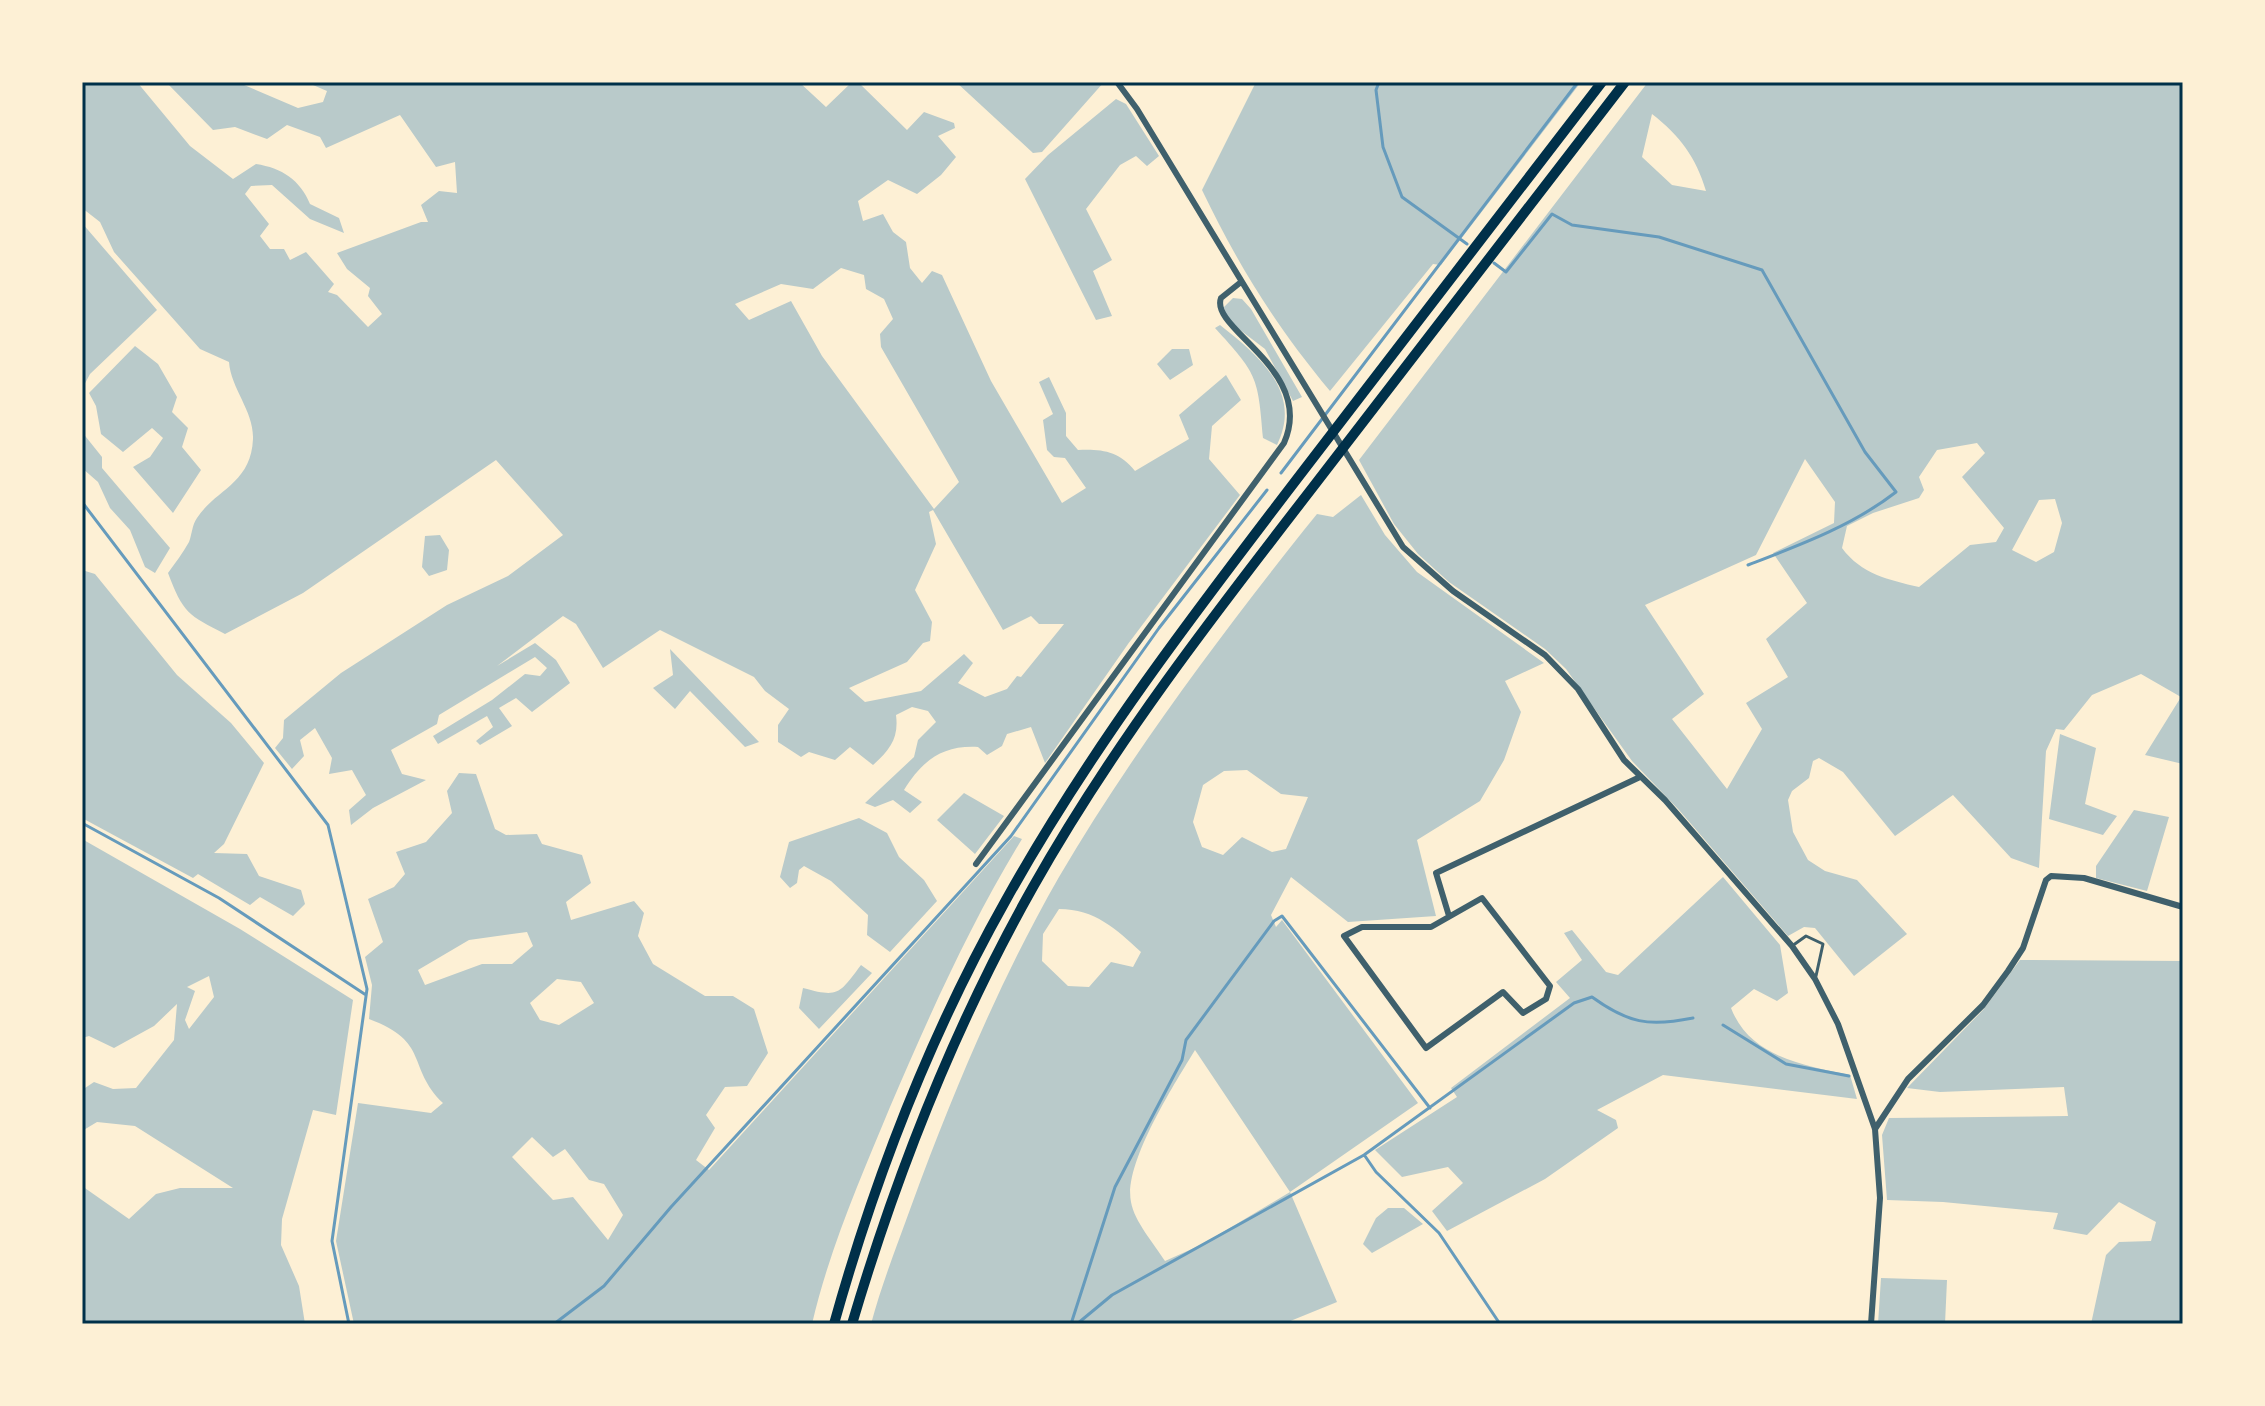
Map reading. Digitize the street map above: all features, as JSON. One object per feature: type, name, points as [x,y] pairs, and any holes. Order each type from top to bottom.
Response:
[{"type":"highway","points":[[834,1324],[865,1221],[919,1079],[986,937],[1043,836],[1122,714],[1197,610],[1602,82]]},
{"type":"highway","points":[[852,1324],[893,1195],[935,1086],[1001,947],[1061,839],[1203,630],[1625,82]]},
{"type":"street","points":[[1117,82],[1137,109],[1388,527],[1420,565],[1545,655],[1578,689],[1609,742],[1665,800],[1792,946],[1815,979],[1838,1024],[1875,1129],[1880,1198],[1871,1324]]},
{"type":"street","points":[[976,864],[1284,443],[1291,417],[1276,372],[1261,352],[1225,320],[1219,309],[1225,294],[1241,282]]},
{"type":"street","points":[[1449,916],[1436,873],[1640,777]]},
{"type":"street","points":[[1875,1129],[1908,1079],[1983,1005],[2008,971],[2023,948],[2046,880],[2051,876],[2084,878],[2183,907]]},
{"type":"street","points":[[1482,898],[1520,953],[1548,984],[1550,993],[1546,999],[1523,1013],[1503,992],[1426,1048],[1344,936],[1362,927],[1431,927],[1449,916],[1482,898]]},
{"type":"lane","points":[[1792,946],[1806,936],[1823,944],[1815,979]]},
{"type":"shaded area","points":[[82,82],[137,82],[190,146],[233,179],[256,164],[274,169],[289,176],[310,204],[339,218],[344,233],[310,219],[272,185],[251,186],[245,194],[269,224],[260,236],[270,249],[284,249],[290,260],[306,252],[334,284],[328,292],[337,295],[368,327],[382,314],[368,296],[370,288],[347,269],[337,253],[428,222],[421,205],[439,191],[457,193],[455,162],[436,167],[400,115],[326,148],[320,137],[287,125],[267,139],[235,127],[213,130],[166,82],[237,82],[298,108],[323,102],[327,91],[306,82],[799,82],[826,107],[852,82],[858,82],[907,130],[924,112],[954,123],[955,128],[938,136],[956,157],[941,175],[917,194],[888,180],[858,201],[863,221],[883,214],[893,232],[906,242],[910,268],[922,283],[932,271],[942,275],[991,381],[1062,503],[1086,488],[1065,458],[1054,457],[1047,450],[1043,420],[1053,414],[1039,382],[1049,377],[1066,413],[1066,436],[1078,450],[1110,453],[1123,459],[1135,471],[1189,439],[1179,415],[1226,375],[1241,400],[1212,426],[1209,459],[1240,495],[1128,644],[1045,763],[1031,727],[1007,734],[1002,746],[987,755],[978,747],[965,747],[934,757],[918,771],[904,790],[922,802],[910,813],[893,800],[875,807],[865,803],[914,757],[918,740],[936,722],[928,711],[912,707],[896,715],[892,743],[873,765],[850,747],[835,760],[809,752],[801,757],[778,742],[778,725],[789,709],[765,691],[754,677],[660,630],[603,668],[576,624],[563,616],[497,666],[535,643],[556,660],[570,683],[532,712],[516,698],[499,708],[512,726],[480,745],[476,741],[493,727],[487,716],[438,744],[433,736],[492,700],[525,674],[540,676],[547,668],[535,657],[439,715],[437,724],[391,750],[402,774],[426,780],[373,808],[351,825],[349,810],[366,795],[352,770],[329,774],[332,758],[315,728],[300,740],[304,756],[292,769],[275,748],[283,738],[284,720],[341,673],[447,605],[508,576],[563,535],[496,460],[303,593],[225,634],[195,617],[178,597],[168,573],[189,542],[197,518],[246,466],[253,439],[250,419],[229,362],[200,349],[114,252],[100,222],[82,208]],"holes":[[[841,268],[864,275],[866,289],[884,299],[893,319],[880,334],[881,347],[959,482],[934,509],[822,356],[791,301],[749,320],[735,304],[781,284],[813,289]],[[933,510],[1003,630],[1031,616],[1039,624],[1064,624],[1021,677],[1017,676],[1007,689],[985,697],[958,683],[973,663],[964,654],[921,691],[865,702],[849,688],[907,662],[923,643],[930,641],[932,622],[915,590],[936,544],[929,512]]]},
{"type":"shaded area","points":[[956,82],[1104,82],[1042,152],[1033,153]]},
{"type":"shaded area","points":[[1256,82],[1581,82],[1441,265],[1433,264],[1330,391],[1292,343],[1260,295],[1202,190]]},
{"type":"shaded area","points":[[1648,82],[2183,82],[2183,764],[2145,755],[2181,697],[2141,674],[2092,695],[2064,730],[2056,729],[2046,751],[2039,868],[2011,858],[1953,795],[1895,836],[1843,772],[1819,758],[1813,761],[1809,778],[1792,791],[1788,800],[1793,832],[1808,860],[1825,871],[1857,880],[1907,934],[1854,976],[1815,928],[1804,927],[1788,936],[1679,810],[1632,761],[1566,669],[1545,649],[1449,582],[1418,554],[1394,524],[1359,460]],"holes":[[[1652,114],[1686,148],[1706,191],[1672,185],[1642,157]],[[1977,443],[1985,453],[1962,477],[2004,528],[1996,542],[1970,545],[1919,587],[1867,570],[1842,548],[1847,526],[1873,513],[1919,498],[1924,490],[1919,477],[1937,450]],[[1805,459],[1835,502],[1834,523],[1773,553],[1807,603],[1766,639],[1788,677],[1746,703],[1762,729],[1727,789],[1672,719],[1704,694],[1645,605],[1756,555]],[[2055,499],[2062,523],[2054,552],[2036,562],[2012,550],[2039,500]]]},
{"type":"shaded area","points":[[1116,99],[1126,104],[1159,156],[1147,166],[1136,156],[1120,165],[1086,209],[1112,260],[1093,271],[1112,316],[1096,320],[1025,179],[1048,155]]},
{"type":"shaded area","points":[[82,223],[157,310],[90,374],[82,389]]},
{"type":"shaded area","points":[[1233,298],[1242,299],[1251,309],[1302,397],[1293,401],[1265,349],[1227,320],[1224,307]]},
{"type":"shaded area","points":[[1220,325],[1262,363],[1281,392],[1285,408],[1284,426],[1277,445],[1263,438],[1253,377],[1240,356],[1215,328]]},
{"type":"shaded area","points":[[135,346],[158,364],[177,397],[172,412],[188,428],[182,447],[201,470],[173,513],[133,467],[150,457],[163,438],[152,428],[123,452],[101,434],[96,406],[89,393]]},
{"type":"shaded area","points":[[1172,349],[1189,349],[1193,365],[1170,380],[1157,364]]},
{"type":"shaded area","points":[[82,432],[102,457],[102,468],[170,548],[155,573],[145,567],[130,530],[110,508],[98,482],[82,468]]},
{"type":"shaded area","points":[[1361,495],[1385,535],[1417,572],[1544,663],[1505,681],[1521,712],[1504,760],[1480,801],[1417,840],[1436,916],[1348,922],[1291,877],[1271,915],[1276,927],[1282,920],[1418,1103],[1290,1192],[1337,1302],[1283,1324],[871,1324],[912,1204],[961,1078],[997,996],[1059,877],[1145,743],[1239,614],[1317,514],[1333,517]],"holes":[[[1247,770],[1281,794],[1308,797],[1286,849],[1272,852],[1242,837],[1223,855],[1202,847],[1193,822],[1203,785],[1224,771]],[[1059,909],[1083,912],[1104,922],[1141,952],[1133,967],[1111,962],[1089,987],[1068,986],[1042,961],[1043,934]],[[1195,1050],[1290,1192],[1203,1244],[1165,1261],[1140,1225],[1131,1202],[1131,1186],[1142,1146]]]},
{"type":"shaded area","points":[[440,535],[449,550],[447,570],[429,576],[422,567],[425,536]]},
{"type":"shaded area","points":[[82,570],[95,574],[177,675],[231,723],[264,763],[224,844],[214,853],[247,854],[259,876],[301,890],[305,904],[293,916],[260,897],[250,905],[198,874],[193,878],[82,818]]},
{"type":"shaded area","points":[[670,649],[759,742],[745,747],[690,691],[675,709],[653,688],[673,675]]},
{"type":"shaded area","points":[[2060,734],[2096,748],[2085,804],[2117,816],[2103,835],[2049,819]]},
{"type":"shaded area","points":[[459,773],[476,774],[495,829],[506,835],[537,834],[542,844],[582,855],[591,883],[566,902],[571,920],[634,901],[644,913],[638,936],[653,964],[705,996],[733,996],[754,1009],[768,1053],[747,1086],[725,1087],[706,1115],[715,1128],[696,1160],[709,1170],[1014,836],[1022,839],[968,937],[905,1073],[846,1214],[812,1324],[354,1324],[336,1241],[358,1103],[431,1113],[443,1103],[425,1078],[410,1046],[402,1037],[369,1019],[372,985],[365,957],[383,942],[368,899],[394,887],[405,874],[396,852],[426,842],[452,813],[447,791]],"holes":[[[527,932],[533,946],[512,964],[482,964],[425,985],[418,970],[469,940]],[[557,979],[581,982],[594,1003],[559,1025],[540,1020],[530,1003]],[[532,1137],[553,1157],[565,1149],[589,1180],[604,1184],[623,1215],[608,1240],[573,1197],[553,1200],[512,1157]]]},
{"type":"shaded area","points":[[964,793],[1004,816],[975,854],[937,820]]},
{"type":"shaded area","points":[[2134,810],[2169,817],[2147,891],[2096,878],[2096,866]]},
{"type":"shaded area","points":[[859,818],[887,833],[899,857],[924,880],[937,901],[890,952],[867,935],[868,915],[831,881],[804,866],[799,870],[797,883],[790,888],[780,877],[789,842]]},
{"type":"shaded area","points":[[82,839],[240,929],[353,1000],[336,1115],[313,1110],[282,1219],[281,1245],[299,1286],[305,1324],[82,1324],[82,1186],[129,1219],[156,1194],[180,1188],[233,1188],[135,1126],[97,1122],[82,1131],[82,1090],[94,1082],[113,1089],[136,1088],[174,1040],[177,1004],[154,1026],[114,1048],[89,1036],[82,1038]],"holes":[[[209,976],[214,997],[189,1029],[185,1020],[195,991],[187,987]]]},
{"type":"shaded area","points":[[1723,877],[1780,945],[1788,993],[1777,1001],[1754,989],[1731,1008],[1740,1025],[1751,1038],[1780,1056],[1850,1075],[1857,1099],[1663,1075],[1597,1110],[1616,1120],[1618,1128],[1545,1179],[1447,1231],[1432,1211],[1463,1183],[1448,1167],[1402,1177],[1375,1150],[1457,1097],[1451,1088],[1570,998],[1556,982],[1582,960],[1564,933],[1572,930],[1606,972],[1618,975]]},
{"type":"shaded area","points":[[2020,960],[2183,961],[2183,1324],[2091,1324],[2106,1255],[2119,1242],[2151,1241],[2156,1222],[2119,1202],[2087,1235],[2053,1229],[2058,1213],[1887,1200],[1882,1135],[1889,1118],[2068,1116],[2064,1087],[1940,1092],[1907,1088],[1983,1010]]},
{"type":"shaded area","points":[[861,965],[872,973],[819,1029],[799,1008],[803,988],[824,993],[837,991]]},
{"type":"shaded area","points":[[1388,1208],[1404,1208],[1423,1224],[1372,1253],[1363,1244],[1376,1218]]},
{"type":"shaded area","points":[[1881,1278],[1947,1280],[1945,1324],[1878,1324]]},
{"type":"waterway","points":[[1379,82],[1376,90],[1383,147],[1402,197],[1467,244]]},
{"type":"waterway","points":[[1281,473],[1578,82]]},
{"type":"waterway","points":[[1494,263],[1506,272],[1552,214],[1572,225],[1659,237],[1762,270],[1865,452],[1896,492],[1844,525],[1748,565]]},
{"type":"waterway","points":[[554,1324],[604,1286],[671,1207],[1011,836],[1159,628],[1267,490]]},
{"type":"waterway","points":[[82,502],[328,825],[367,989],[332,1241],[349,1324]]},
{"type":"waterway","points":[[82,823],[219,898],[366,995]]},
{"type":"waterway","points":[[1071,1324],[1115,1187],[1182,1060],[1186,1040],[1274,921],[1282,916],[1430,1108]]},
{"type":"waterway","points":[[1077,1324],[1112,1295],[1364,1155],[1574,1003],[1592,997],[1617,1013],[1639,1021],[1693,1018]]},
{"type":"waterway","points":[[1723,1025],[1786,1064],[1849,1076]]},
{"type":"waterway","points":[[1365,1156],[1376,1172],[1439,1233],[1500,1324]]}]
